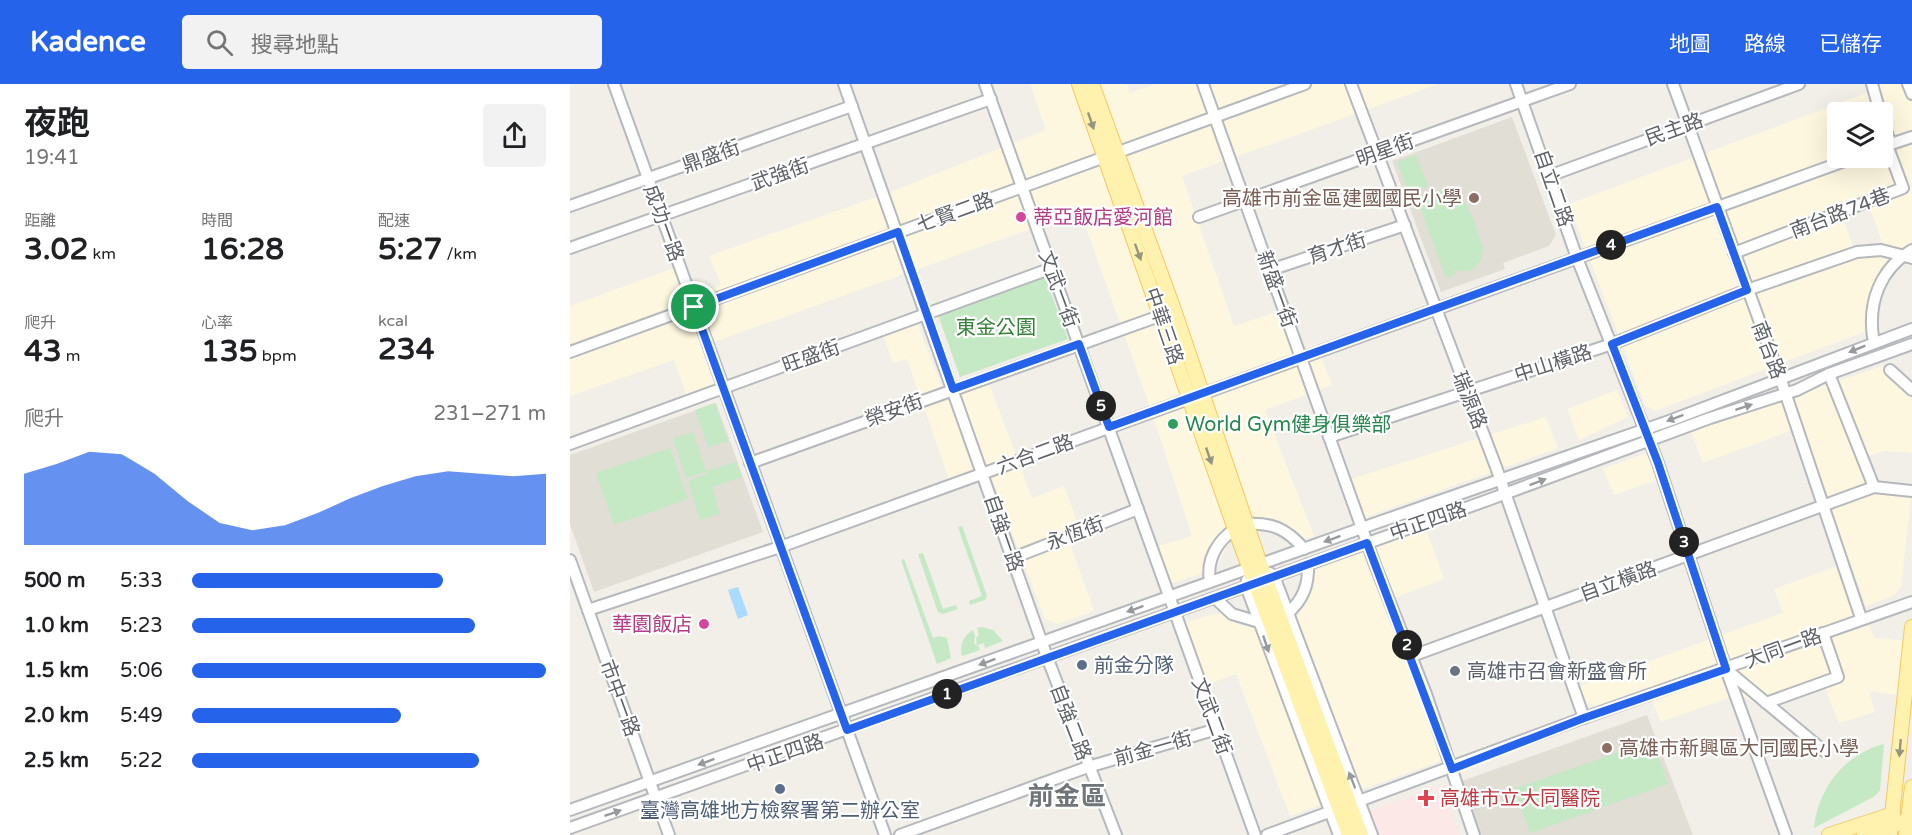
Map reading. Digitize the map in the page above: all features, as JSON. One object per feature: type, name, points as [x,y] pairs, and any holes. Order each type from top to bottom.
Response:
[{"type":"main road","name":"中華三路","points":[[1078,84],[1104,157],[1167,313]]},
{"type":"main road","name":"中華三路","points":[[1092,84],[1118,152],[1167,313],[1254,566],[1345,807],[1361,835]]},
{"type":"main road","points":[[1892,825],[1912,627]]},
{"type":"main road","points":[[1906,835],[1910,820],[1912,787]]},
{"type":"main road","name":"中華三路","points":[[1345,807],[1349,835]]},
{"type":"main road","points":[[1864,835],[1910,820]]},
{"type":"main road","points":[[1829,835],[1892,825]]},
{"type":"street","name":"成功一路","points":[[614,84],[885,835]]},
{"type":"street","name":"自強一路","points":[[844,84],[1043,642]]},
{"type":"street","name":"文武一街","points":[[985,84],[1170,596]]},
{"type":"street","name":"新盛一街","points":[[1203,84],[1367,543],[1412,656],[1474,835]]},
{"type":"street","name":"七賢二路","points":[[570,352],[1305,84]]},
{"type":"street","name":"瑞源路","points":[[1351,84],[1465,392],[1501,482],[1584,718]]},
{"type":"street","name":"自立二路","points":[[1516,84],[1577,258],[1645,429],[1726,669],[1786,835]]},
{"type":"street","name":"明星街","points":[[1199,217],[1570,84]]},
{"type":"street","name":"南台路","points":[[1673,84],[1786,393],[1861,618]]},
{"type":"street","name":"民主路","points":[[1549,176],[1687,123],[1799,84]]},
{"type":"street","points":[[1872,84],[1877,102]]},
{"type":"street","points":[[1908,84],[1912,94]]},
{"type":"street","name":"武強街","points":[[570,248],[991,99]]},
{"type":"street","name":"鼎盛街","points":[[570,206],[852,106]]},
{"type":"street","points":[[1893,143],[1912,137]]},
{"type":"street","name":"南台路74巷","points":[[1734,253],[1903,188],[1893,161]]},
{"type":"street","name":"六合二路","points":[[588,610],[780,547],[1827,167]]},
{"type":"street","name":"育才街","points":[[1270,270],[1405,225]]},
{"type":"street","name":"中山橫路","points":[[1329,437],[1612,344],[1747,290],[1857,252],[1881,250],[1909,255]]},
{"type":"street","points":[[1873,337],[1873,302],[1879,284],[1909,255]]},
{"type":"street","name":"旺盛街","points":[[570,444],[1052,268]]},
{"type":"street","name":"榮安街","points":[[750,463],[1167,313]]},
{"type":"street","name":"中正四路","points":[[570,810],[1254,566],[1501,482],[1781,380],[1912,329]]},
{"type":"street","name":"中正四路","points":[[570,828],[1786,393],[1829,374],[1912,344]]},
{"type":"street","points":[[1890,370],[1912,390]]},
{"type":"street","points":[[1829,374],[1874,487],[1912,491]]},
{"type":"street","name":"自立橫路","points":[[1412,656],[1874,487]]},
{"type":"street","name":"永恆街","points":[[1013,558],[1138,509]]},
{"type":"street","points":[[1210,582],[1210,561],[1217,545],[1240,526],[1262,522],[1279,526],[1293,536],[1304,549]]},
{"type":"street","name":"市中一路","points":[[570,560],[669,835]]},
{"type":"street","points":[[1287,614],[1303,596],[1309,579],[1308,564]]},
{"type":"street","name":"中華三路","points":[[1254,566],[1260,581],[1287,614],[1345,807],[1339,835]]},
{"type":"street","name":"中華三路","points":[[1260,581],[1259,622],[1345,807],[1372,835]]},
{"type":"street","name":"文武二街","points":[[1170,596],[1255,835]]},
{"type":"street","points":[[1215,598],[1232,614],[1259,622]]},
{"type":"street","name":"大同一路","points":[[1267,835],[1452,769],[1584,718],[1726,669],[1861,618],[1912,602]]},
{"type":"street","points":[[1766,703],[1838,677],[1822,633]]},
{"type":"street","name":"自強二路","points":[[1043,642],[1088,767],[1116,835]]},
{"type":"street","points":[[1726,669],[1824,751]]},
{"type":"street","name":"前金一街","points":[[900,835],[1088,767],[1217,729]]},
{"type":"street","points":[[1892,825],[1911,804]]},
{"type":"shaded area","points":[[1030,84],[1127,84],[1130,93],[1156,84],[1438,84],[1182,176],[1234,326],[1280,311],[1295,352],[1316,344],[1332,385],[1265,410],[1314,536],[1302,540],[1270,529],[1251,530],[1231,539],[1215,569],[1167,585],[1155,547],[1192,536],[1150,407],[1080,211],[714,342],[725,382],[687,396],[674,360],[570,396],[570,306],[674,268],[686,297],[721,285],[709,256],[893,191],[1046,130]]},
{"type":"shaded area","points":[[1877,84],[1912,84],[1912,243],[1902,249],[1878,279],[1869,304],[1867,327],[1864,332],[1655,411],[1645,405],[1569,204],[1827,108],[1827,168],[1893,168],[1893,102],[1842,102],[1877,89]],"holes":[[[1869,206],[1884,247],[1854,249],[1842,216]]]},
{"type":"shaded area","name":"高雄市前金區建國國民小學","points":[[1512,117],[1556,235],[1549,246],[1503,263],[1505,269],[1441,292],[1392,161]]},
{"type":"shaded area","points":[[916,321],[947,400],[989,383],[1032,498],[1064,486],[1082,535],[1069,541],[1094,611],[1057,624],[1045,619],[987,466],[949,479],[907,359],[893,363],[883,335]]},
{"type":"shaded area","points":[[1882,366],[1890,379],[1912,395],[1912,453],[1885,451],[1862,458],[1872,483],[1912,487],[1901,587],[1893,596],[1866,606],[1801,427],[1703,463],[1691,432]]},
{"type":"shaded area","points":[[1617,390],[1628,417],[1579,440],[1567,409]]},
{"type":"shaded area","points":[[716,403],[763,532],[594,592],[570,524],[570,455]]},
{"type":"shaded area","points":[[1546,417],[1558,448],[1366,517],[1351,479]]},
{"type":"shaded area","points":[[1644,454],[1649,457],[1657,480],[1614,495],[1603,469]]},
{"type":"shaded area","points":[[1426,529],[1444,579],[1386,601],[1441,753],[1440,761],[1290,816],[1236,674],[1206,685],[1185,623],[1213,614],[1223,614],[1237,624],[1252,628],[1294,620],[1305,606],[1313,587],[1315,570]]},
{"type":"shaded area","points":[[1838,566],[1854,612],[1868,622],[1874,638],[1912,641],[1912,697],[1869,691],[1875,712],[1839,723],[1824,686],[1761,706],[1739,694],[1661,722],[1647,687],[1596,706],[1587,703],[1580,686],[1783,613],[1774,589]]},
{"type":"shaded area","name":"高雄市新興區大同國民小學","points":[[1647,715],[1693,835],[1481,835],[1462,781]]},
{"type":"shaded area","name":"高雄市立大同醫院","points":[[1441,785],[1459,835],[1379,835],[1370,811]]},
{"type":"green space","points":[[1416,155],[1428,186],[1409,193],[1397,162]]},
{"type":"green space","points":[[1449,189],[1456,193],[1467,206],[1483,248],[1481,260],[1474,268],[1465,271],[1454,270],[1456,275],[1446,278],[1417,199],[1425,196],[1427,199],[1438,191]]},
{"type":"green space","name":"東金公園","points":[[1044,274],[1068,339],[960,377],[937,312]]},
{"type":"green space","points":[[715,403],[728,441],[708,447],[695,410]]},
{"type":"green space","points":[[693,432],[706,471],[736,462],[742,477],[712,487],[720,514],[700,520],[688,481],[707,474],[706,472],[686,478],[673,438]]},
{"type":"green space","points":[[670,448],[688,499],[614,525],[596,473]]},
{"type":"green space","points":[[962,526],[987,596],[985,600],[970,605],[969,601],[982,596],[958,527]]},
{"type":"green space","points":[[923,553],[943,609],[956,605],[958,609],[943,614],[938,612],[918,554]]},
{"type":"green space","points":[[904,559],[933,638],[939,636],[947,638],[951,658],[937,664],[901,560]]},
{"type":"green space","points":[[977,628],[993,630],[1003,641],[985,648],[984,643],[978,645],[980,650],[962,656],[961,648],[964,638],[973,630],[974,643],[977,646],[976,638],[979,635]]},
{"type":"green space","points":[[1652,740],[1668,784],[1530,833],[1514,789]]},
{"type":"green space","points":[[1884,744],[1880,790],[1875,796],[1814,828],[1821,799],[1836,775],[1857,756]]},
{"type":"water","points":[[738,587],[748,615],[738,619],[728,590]]},
{"type":"place","name":"高雄市前金區建國國民小學","points":[[1474,198]]},
{"type":"place","name":"蒂亞飯店愛河館","points":[[1021,217]]},
{"type":"place","name":"World Gym健身俱樂部","points":[[1173,424]]},
{"type":"place","name":"華園飯店","points":[[704,624]]},
{"type":"place","name":"前金分隊","points":[[1082,665]]},
{"type":"place","name":"高雄市召會新盛會所","points":[[1455,671]]},
{"type":"place","name":"高雄市新興區大同國民小學","points":[[1607,748]]},
{"type":"place","name":"臺灣高雄地方檢察署第二辦公室","points":[[780,789]]},
{"type":"place","name":"高雄市立大同醫院","points":[[1426,798]]},
{"type":"district","name":"前金區","points":[[1067,796]]},
{"type":"route","points":[[1717,207],[1747,290],[1612,344],[1658,463],[1726,669],[1584,718],[1452,769],[1412,656],[1367,543],[847,730],[694,307],[898,232],[953,389],[1079,344],[1109,427],[1717,207]]}]
